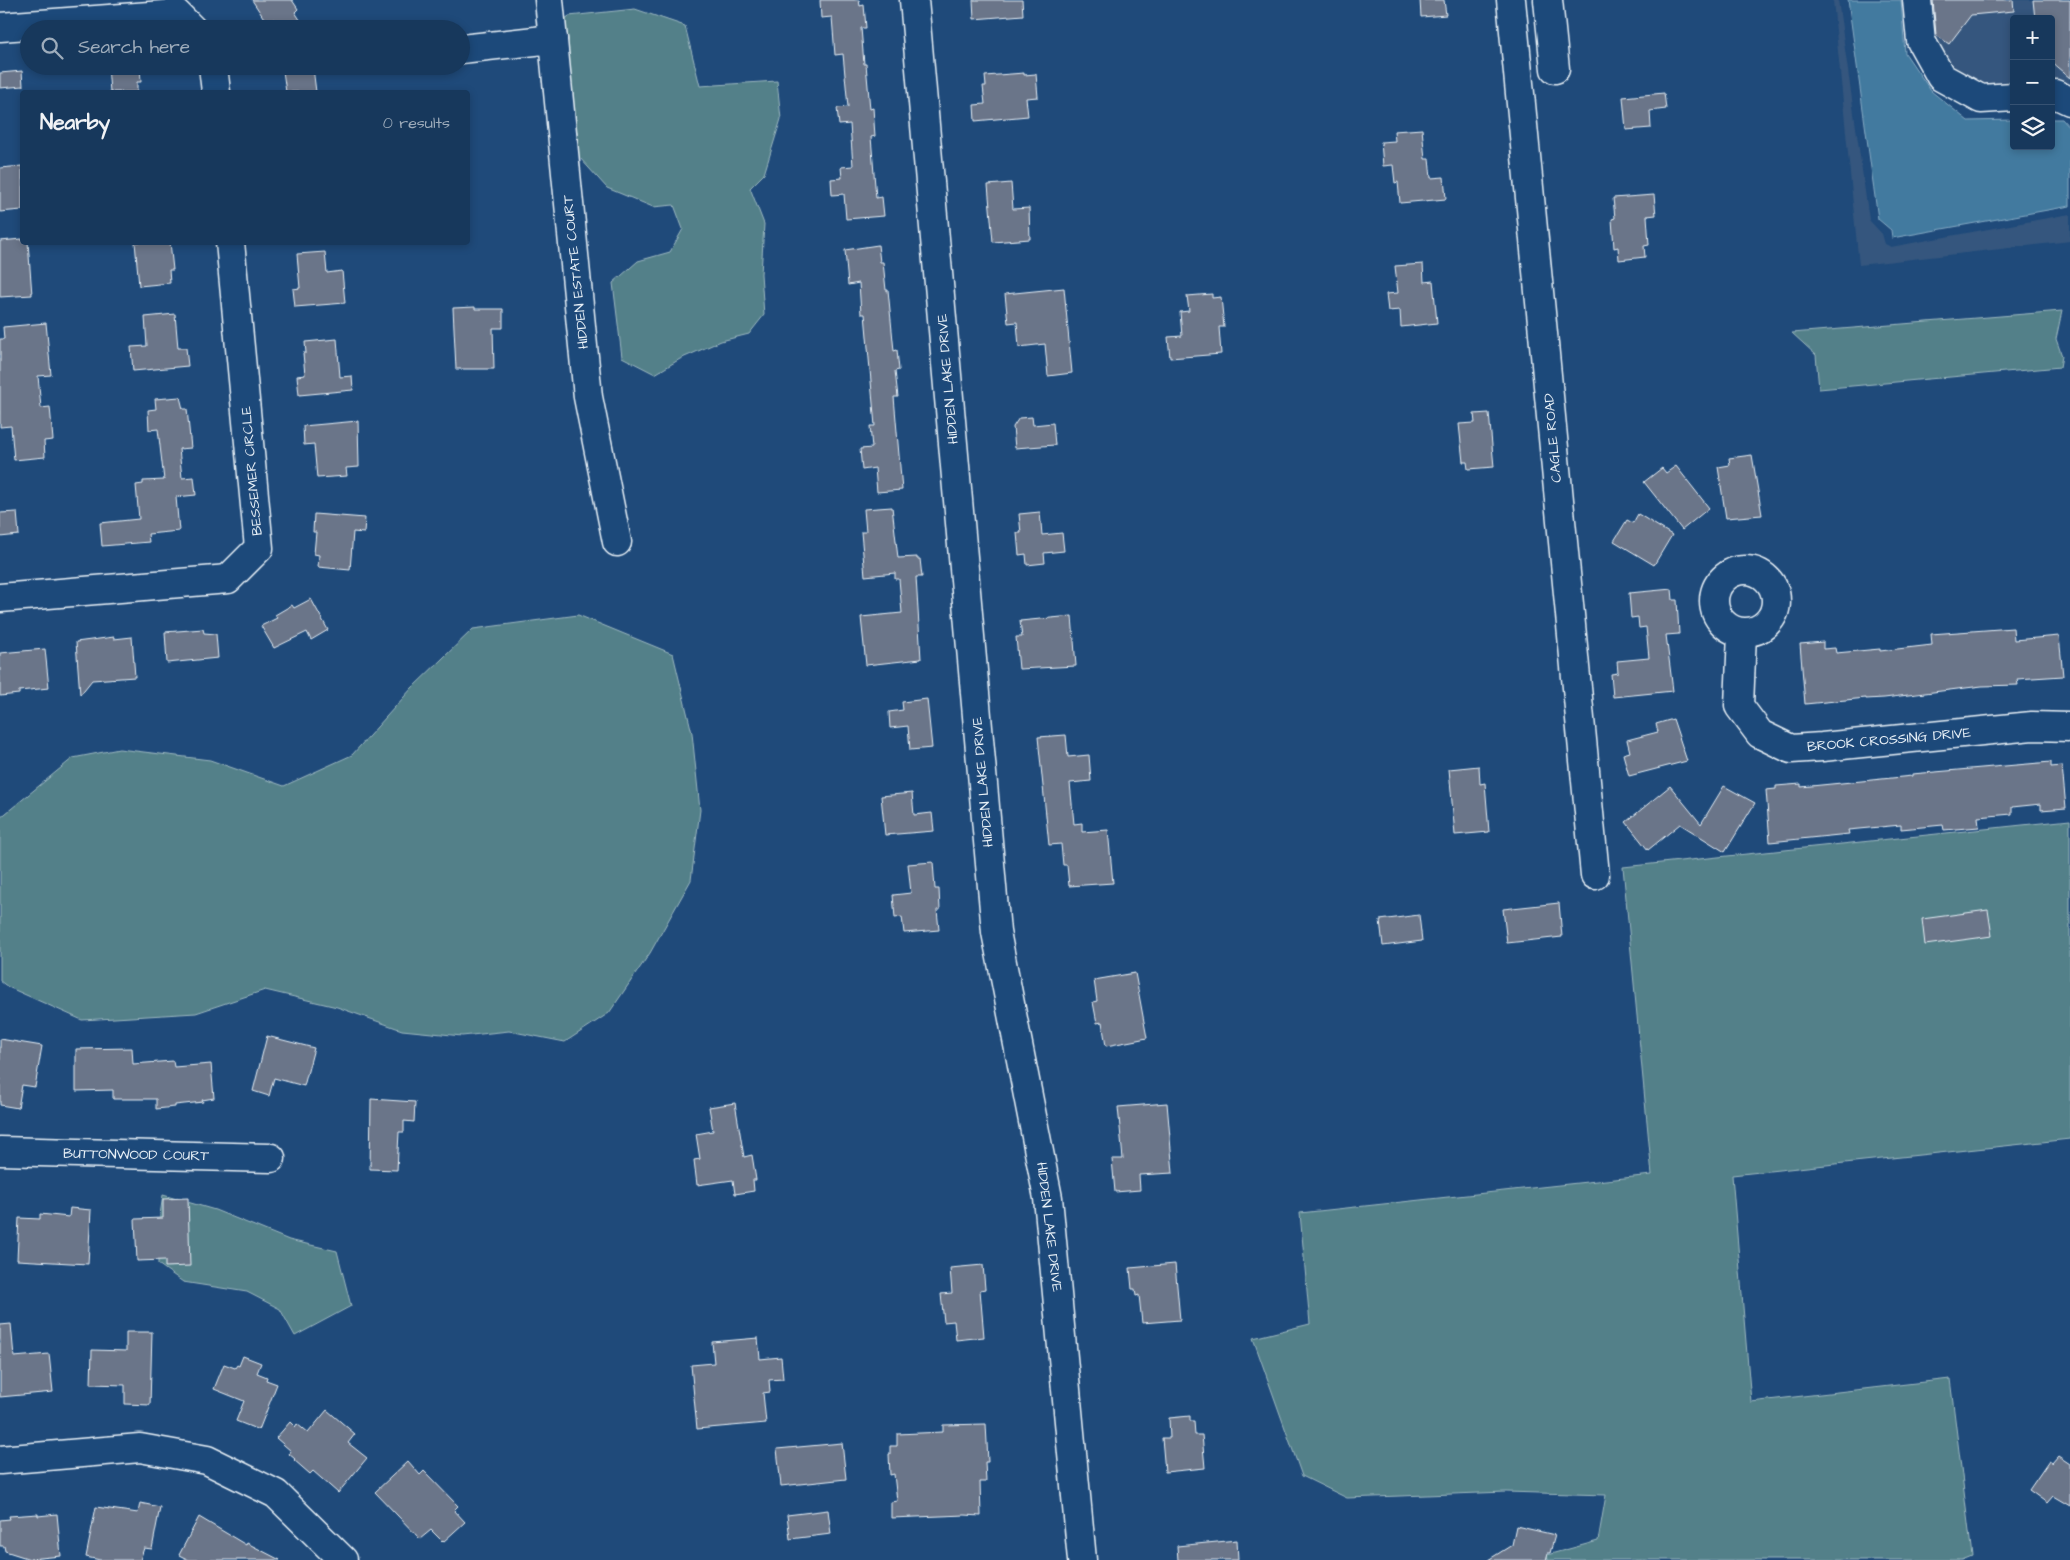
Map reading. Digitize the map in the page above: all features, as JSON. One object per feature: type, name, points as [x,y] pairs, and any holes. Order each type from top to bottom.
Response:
[{"type":"street","name":"HIDDEN ESTATE COURT","points":[[549,0],[588,397],[617,542]]},
{"type":"street","name":"HIDDEN LAKE DRIVE","points":[[914,0],[996,932],[1048,1198],[1082,1560]]},
{"type":"street","name":"CAGLE ROAD","points":[[1511,0],[1595,875]]},
{"type":"street","points":[[1548,0],[1555,69]]},
{"type":"street","points":[[1917,0],[1921,41],[1942,76],[1981,99],[2010,97]]},
{"type":"street","points":[[95,20],[177,14],[183,20]]},
{"type":"street","points":[[0,27],[20,26]]},
{"type":"street","points":[[470,48],[553,39]]},
{"type":"street","points":[[214,75],[216,90]]},
{"type":"street","points":[[2055,94],[2070,101]]},
{"type":"street","name":"BESSEMER CIRCLE","points":[[0,598],[228,579],[259,548],[230,245]]},
{"type":"street","name":"BROOK CROSSING DRIVE","points":[[1742,633],[1739,706],[1760,734],[1791,749],[2032,726],[2070,727]]},
{"type":"street","name":"BUTTONWOOD COURT","points":[[0,1151],[272,1158]]},
{"type":"street","points":[[0,1460],[140,1448],[207,1460],[276,1494],[343,1560]]},
{"type":"shaded area","points":[[1833,0],[1838,0],[1869,220],[1882,234],[1885,244],[1891,247],[2070,214],[2070,241],[1859,265]]},
{"type":"shaded area","points":[[1848,0],[1901,0],[1905,53],[1931,91],[1968,121],[2010,120],[2010,150],[2055,150],[2055,119],[2062,119],[2070,128],[2070,206],[1892,238],[1891,230],[1878,219]]},
{"type":"shaded area","points":[[1905,0],[2070,0],[2070,119],[2055,108],[2055,15],[2010,15],[2010,109],[1971,110],[1935,87]]},
{"type":"green space","points":[[635,9],[685,26],[700,86],[777,81],[781,119],[764,174],[750,188],[764,224],[761,274],[764,315],[749,334],[721,341],[680,359],[655,374],[622,357],[613,283],[638,261],[670,252],[683,229],[674,205],[653,207],[607,188],[570,147],[542,82],[542,37],[569,16]]},
{"type":"green space","points":[[2062,311],[2056,339],[2062,356],[2060,367],[1819,389],[1816,355],[1792,333]]},
{"type":"green space","points":[[578,615],[673,654],[692,733],[700,810],[691,880],[650,953],[609,1013],[565,1042],[509,1031],[462,1036],[402,1030],[337,1007],[265,990],[196,1013],[82,1020],[8,987],[0,981],[0,818],[73,758],[119,749],[210,760],[284,786],[352,755],[412,688],[473,629]]},
{"type":"green space","points":[[2070,820],[2070,1139],[1732,1175],[1751,1402],[1950,1379],[1972,1556],[1962,1560],[1548,1560],[1547,1555],[1598,1541],[1606,1495],[1506,1492],[1347,1498],[1302,1476],[1253,1338],[1310,1324],[1300,1213],[1652,1175],[1623,867]]},
{"type":"green space","points":[[163,1195],[215,1210],[289,1240],[337,1251],[351,1306],[295,1336],[280,1309],[247,1292],[183,1282],[158,1264],[158,1228]]},
{"type":"building","points":[[252,0],[292,0],[298,9],[295,12],[300,20],[274,19],[265,20]]},
{"type":"building","points":[[820,0],[859,0],[860,6],[864,5],[866,28],[861,28],[870,109],[873,108],[875,136],[871,137],[876,198],[882,197],[884,216],[846,219],[844,194],[832,195],[831,179],[842,178],[841,167],[853,166],[850,124],[839,125],[837,108],[848,107],[843,54],[835,55],[832,17],[821,18]]},
{"type":"building","points":[[973,0],[1022,0],[1023,15],[974,19]]},
{"type":"building","points":[[1420,0],[1444,0],[1446,15],[1421,17]]},
{"type":"building","points":[[1933,0],[2013,0],[2014,11],[1971,15],[1949,44],[1936,35]]},
{"type":"building","points":[[2033,0],[2070,0],[2070,78],[2055,65],[2055,15],[2035,15]]},
{"type":"building","points":[[20,71],[23,86],[0,88],[0,73]]},
{"type":"building","points":[[1024,73],[1024,75],[1036,74],[1038,97],[1026,98],[1028,116],[975,121],[974,105],[985,104],[983,86],[986,86],[985,76]]},
{"type":"building","points":[[109,75],[141,75],[141,82],[137,82],[137,90],[110,90]]},
{"type":"building","points":[[284,75],[314,75],[316,90],[286,90]]},
{"type":"building","points":[[1664,93],[1666,109],[1650,111],[1651,128],[1626,130],[1623,97]]},
{"type":"building","points":[[1422,129],[1425,159],[1429,159],[1431,178],[1444,177],[1446,199],[1400,203],[1398,182],[1395,183],[1393,165],[1383,166],[1381,142],[1395,141],[1394,131]]},
{"type":"building","points":[[20,166],[20,210],[0,212],[0,168]]},
{"type":"building","points":[[1011,183],[1013,209],[1029,208],[1030,239],[993,242],[988,185]]},
{"type":"building","points":[[1654,195],[1656,215],[1647,216],[1649,245],[1644,246],[1645,257],[1619,260],[1618,247],[1614,248],[1612,219],[1615,218],[1613,198]]},
{"type":"building","points":[[20,239],[20,245],[28,245],[32,295],[0,297],[0,241]]},
{"type":"building","points":[[135,245],[170,245],[173,270],[169,270],[170,283],[139,286]]},
{"type":"building","points":[[878,245],[880,262],[883,262],[886,290],[888,290],[894,351],[897,350],[899,370],[895,371],[898,397],[894,397],[902,490],[877,492],[875,468],[862,470],[860,449],[872,448],[870,426],[875,426],[865,314],[861,314],[859,283],[848,285],[845,250]]},
{"type":"building","points":[[325,252],[327,273],[342,271],[345,303],[295,307],[293,289],[300,288],[297,254]]},
{"type":"building","points":[[1423,264],[1424,282],[1433,281],[1437,323],[1401,327],[1400,310],[1388,311],[1386,294],[1398,293],[1395,266]]},
{"type":"building","points":[[1064,288],[1072,373],[1048,376],[1045,344],[1019,347],[1017,322],[1008,323],[1005,294]]},
{"type":"building","points":[[1212,294],[1212,298],[1221,297],[1224,327],[1219,327],[1221,354],[1170,358],[1168,337],[1182,336],[1180,312],[1189,311],[1187,296]]},
{"type":"building","points":[[475,307],[475,309],[503,309],[503,328],[493,328],[494,369],[456,369],[453,308]]},
{"type":"building","points":[[175,314],[178,348],[186,348],[188,366],[133,371],[131,347],[147,346],[145,317]]},
{"type":"building","points":[[46,323],[51,375],[38,376],[41,408],[50,407],[53,440],[44,441],[45,457],[14,460],[11,426],[0,427],[0,339],[4,339],[3,327]]},
{"type":"building","points":[[337,339],[340,377],[352,376],[353,390],[299,395],[297,376],[305,375],[303,353],[306,353],[305,342]]},
{"type":"building","points":[[180,397],[183,409],[187,409],[191,448],[179,449],[182,478],[194,477],[196,495],[176,497],[179,531],[148,534],[149,542],[102,546],[100,523],[139,519],[136,485],[143,484],[143,481],[164,480],[158,429],[149,430],[148,410],[156,409],[155,399]]},
{"type":"building","points":[[1489,413],[1494,467],[1468,469],[1467,462],[1463,462],[1459,424],[1475,423],[1474,414]]},
{"type":"building","points":[[1032,417],[1033,425],[1053,423],[1055,445],[1015,448],[1013,427],[1019,418]]},
{"type":"building","points":[[358,421],[359,467],[346,468],[347,476],[317,478],[314,444],[304,445],[303,426]]},
{"type":"building","points":[[1752,455],[1762,515],[1726,518],[1718,467],[1730,465],[1729,458]]},
{"type":"building","points":[[1676,466],[1709,508],[1682,530],[1644,482],[1662,468],[1666,473]]},
{"type":"building","points":[[892,507],[898,558],[917,557],[917,559],[920,559],[922,577],[916,577],[921,659],[866,665],[861,617],[902,613],[899,579],[895,579],[895,573],[865,576],[861,532],[866,532],[864,509]]},
{"type":"building","points":[[17,512],[19,535],[0,537],[0,513]]},
{"type":"building","points":[[1040,512],[1042,535],[1062,533],[1064,551],[1044,553],[1045,563],[1027,565],[1026,554],[1019,555],[1017,533],[1021,533],[1019,514]]},
{"type":"building","points":[[314,514],[365,518],[364,533],[353,532],[350,570],[318,567],[319,555],[314,554],[316,532],[313,532]]},
{"type":"building","points":[[1638,514],[1672,535],[1654,565],[1614,541],[1627,520],[1633,523]]},
{"type":"building","points":[[1672,589],[1673,600],[1677,600],[1679,634],[1666,635],[1673,691],[1613,697],[1611,674],[1618,673],[1617,661],[1649,658],[1646,627],[1639,628],[1638,617],[1631,618],[1629,593]]},
{"type":"building","points":[[311,599],[328,630],[311,640],[307,632],[274,648],[261,626],[277,618],[275,615],[292,605],[294,608]]},
{"type":"building","points":[[1072,616],[1076,666],[1019,669],[1016,637],[1022,637],[1020,621]]},
{"type":"building","points":[[2013,628],[2014,640],[2059,636],[2063,676],[2017,679],[2018,685],[1982,686],[1884,698],[1805,704],[1800,644],[1823,642],[1823,649],[1835,648],[1836,653],[1880,649],[1880,651],[1932,645],[1931,634]]},
{"type":"building","points":[[203,629],[204,633],[216,634],[218,658],[167,663],[165,632]]},
{"type":"building","points":[[114,637],[114,639],[132,637],[135,677],[92,680],[80,695],[76,642]]},
{"type":"building","points":[[45,649],[49,688],[19,691],[19,694],[0,696],[0,653]]},
{"type":"building","points":[[927,699],[932,748],[910,750],[908,726],[890,728],[889,712],[903,710],[902,702]]},
{"type":"building","points":[[1673,719],[1687,761],[1629,776],[1623,754],[1630,752],[1627,740],[1658,732],[1656,724]]},
{"type":"building","points":[[1066,735],[1068,757],[1089,755],[1091,781],[1070,783],[1074,824],[1082,823],[1082,832],[1108,830],[1113,883],[1069,886],[1067,865],[1063,865],[1061,844],[1049,845],[1038,737]]},
{"type":"building","points":[[2051,762],[2051,767],[2062,766],[2066,808],[2041,810],[2041,804],[2012,807],[2012,814],[1978,817],[1979,827],[1944,830],[1943,825],[1901,829],[1901,825],[1848,830],[1849,834],[1770,842],[1766,790],[1776,789],[1776,786],[1801,784],[1801,787],[1912,776],[1912,774]]},
{"type":"building","points":[[1479,766],[1480,784],[1485,783],[1489,832],[1455,835],[1449,769]]},
{"type":"building","points":[[1670,786],[1701,824],[1724,786],[1755,803],[1725,852],[1680,824],[1648,850],[1626,822]]},
{"type":"building","points":[[912,793],[914,815],[932,813],[934,831],[885,835],[881,796]]},
{"type":"building","points":[[933,862],[935,889],[939,889],[940,910],[937,910],[939,930],[904,933],[902,917],[895,918],[893,895],[911,893],[908,864]]},
{"type":"building","points":[[1559,903],[1562,937],[1507,943],[1503,909]]},
{"type":"building","points":[[1988,910],[1992,936],[1925,945],[1922,919]]},
{"type":"building","points":[[1419,915],[1422,941],[1383,946],[1380,920]]},
{"type":"building","points":[[1135,973],[1147,1038],[1106,1046],[1102,1022],[1097,1023],[1093,1002],[1097,1001],[1094,980]]},
{"type":"building","points":[[267,1036],[314,1048],[304,1086],[274,1078],[269,1096],[253,1091]]},
{"type":"building","points":[[0,1039],[42,1046],[35,1087],[22,1085],[18,1108],[0,1105]]},
{"type":"building","points":[[132,1048],[133,1064],[173,1061],[174,1067],[211,1064],[214,1098],[202,1100],[203,1102],[156,1109],[156,1099],[113,1099],[113,1090],[76,1091],[76,1049]]},
{"type":"building","points":[[371,1099],[415,1102],[414,1122],[404,1121],[404,1132],[399,1132],[397,1170],[370,1169]]},
{"type":"building","points":[[735,1103],[744,1157],[752,1155],[756,1180],[753,1180],[754,1191],[735,1194],[733,1180],[697,1185],[694,1160],[700,1159],[696,1134],[713,1131],[709,1107]]},
{"type":"building","points":[[1167,1103],[1173,1173],[1139,1175],[1140,1190],[1115,1192],[1112,1159],[1123,1159],[1118,1107]]},
{"type":"building","points":[[188,1198],[190,1266],[165,1267],[165,1260],[137,1261],[135,1219],[163,1218],[163,1199]]},
{"type":"building","points":[[70,1208],[91,1210],[88,1264],[17,1260],[19,1218],[40,1219],[40,1214],[69,1217]]},
{"type":"building","points":[[1175,1264],[1180,1320],[1142,1323],[1139,1295],[1136,1296],[1135,1289],[1132,1289],[1130,1268]]},
{"type":"building","points":[[983,1265],[985,1289],[980,1290],[984,1337],[956,1340],[954,1321],[944,1322],[941,1294],[952,1293],[950,1268]]},
{"type":"building","points":[[11,1324],[14,1357],[49,1354],[53,1392],[0,1397],[0,1325]]},
{"type":"building","points":[[126,1332],[152,1332],[150,1405],[125,1404],[125,1385],[91,1384],[92,1350],[126,1351]]},
{"type":"building","points":[[758,1338],[760,1359],[781,1357],[783,1379],[769,1380],[770,1392],[763,1393],[766,1423],[697,1429],[691,1365],[714,1363],[712,1342]]},
{"type":"building","points":[[243,1356],[261,1363],[257,1373],[267,1377],[266,1380],[277,1384],[259,1430],[236,1421],[244,1401],[214,1389],[224,1364],[235,1368],[237,1365],[239,1366]]},
{"type":"building","points":[[327,1410],[355,1434],[348,1443],[367,1458],[338,1493],[313,1471],[310,1474],[294,1460],[289,1454],[291,1451],[276,1438],[290,1422],[295,1427],[297,1424],[308,1433]]},
{"type":"building","points":[[1190,1416],[1190,1421],[1194,1421],[1195,1435],[1202,1435],[1205,1468],[1165,1472],[1162,1438],[1170,1438],[1169,1418]]},
{"type":"building","points":[[986,1424],[988,1462],[985,1462],[986,1482],[980,1482],[981,1516],[891,1518],[891,1502],[897,1501],[894,1474],[890,1475],[889,1454],[890,1446],[897,1446],[897,1434],[943,1432],[943,1425]]},
{"type":"building","points":[[842,1443],[846,1479],[781,1486],[777,1449]]},
{"type":"building","points":[[2058,1456],[2070,1464],[2070,1506],[2053,1496],[2047,1503],[2029,1490],[2049,1461],[2052,1463]]},
{"type":"building","points":[[408,1461],[420,1475],[424,1471],[458,1506],[454,1510],[465,1522],[443,1542],[431,1530],[420,1539],[375,1492]]},
{"type":"building","points":[[140,1503],[160,1507],[152,1549],[144,1548],[140,1560],[100,1560],[86,1557],[96,1507],[138,1513]]},
{"type":"building","points":[[828,1510],[831,1534],[790,1539],[787,1515]]},
{"type":"building","points":[[38,1514],[38,1516],[57,1514],[61,1556],[30,1559],[5,1551],[4,1546],[0,1546],[0,1520],[10,1519],[9,1516]]},
{"type":"building","points":[[199,1517],[246,1545],[247,1543],[280,1560],[189,1560],[179,1555]]},
{"type":"building","points":[[1516,1526],[1555,1535],[1546,1560],[1488,1560],[1512,1545]]},
{"type":"building","points":[[1237,1540],[1238,1560],[1178,1560],[1177,1546]]}]
